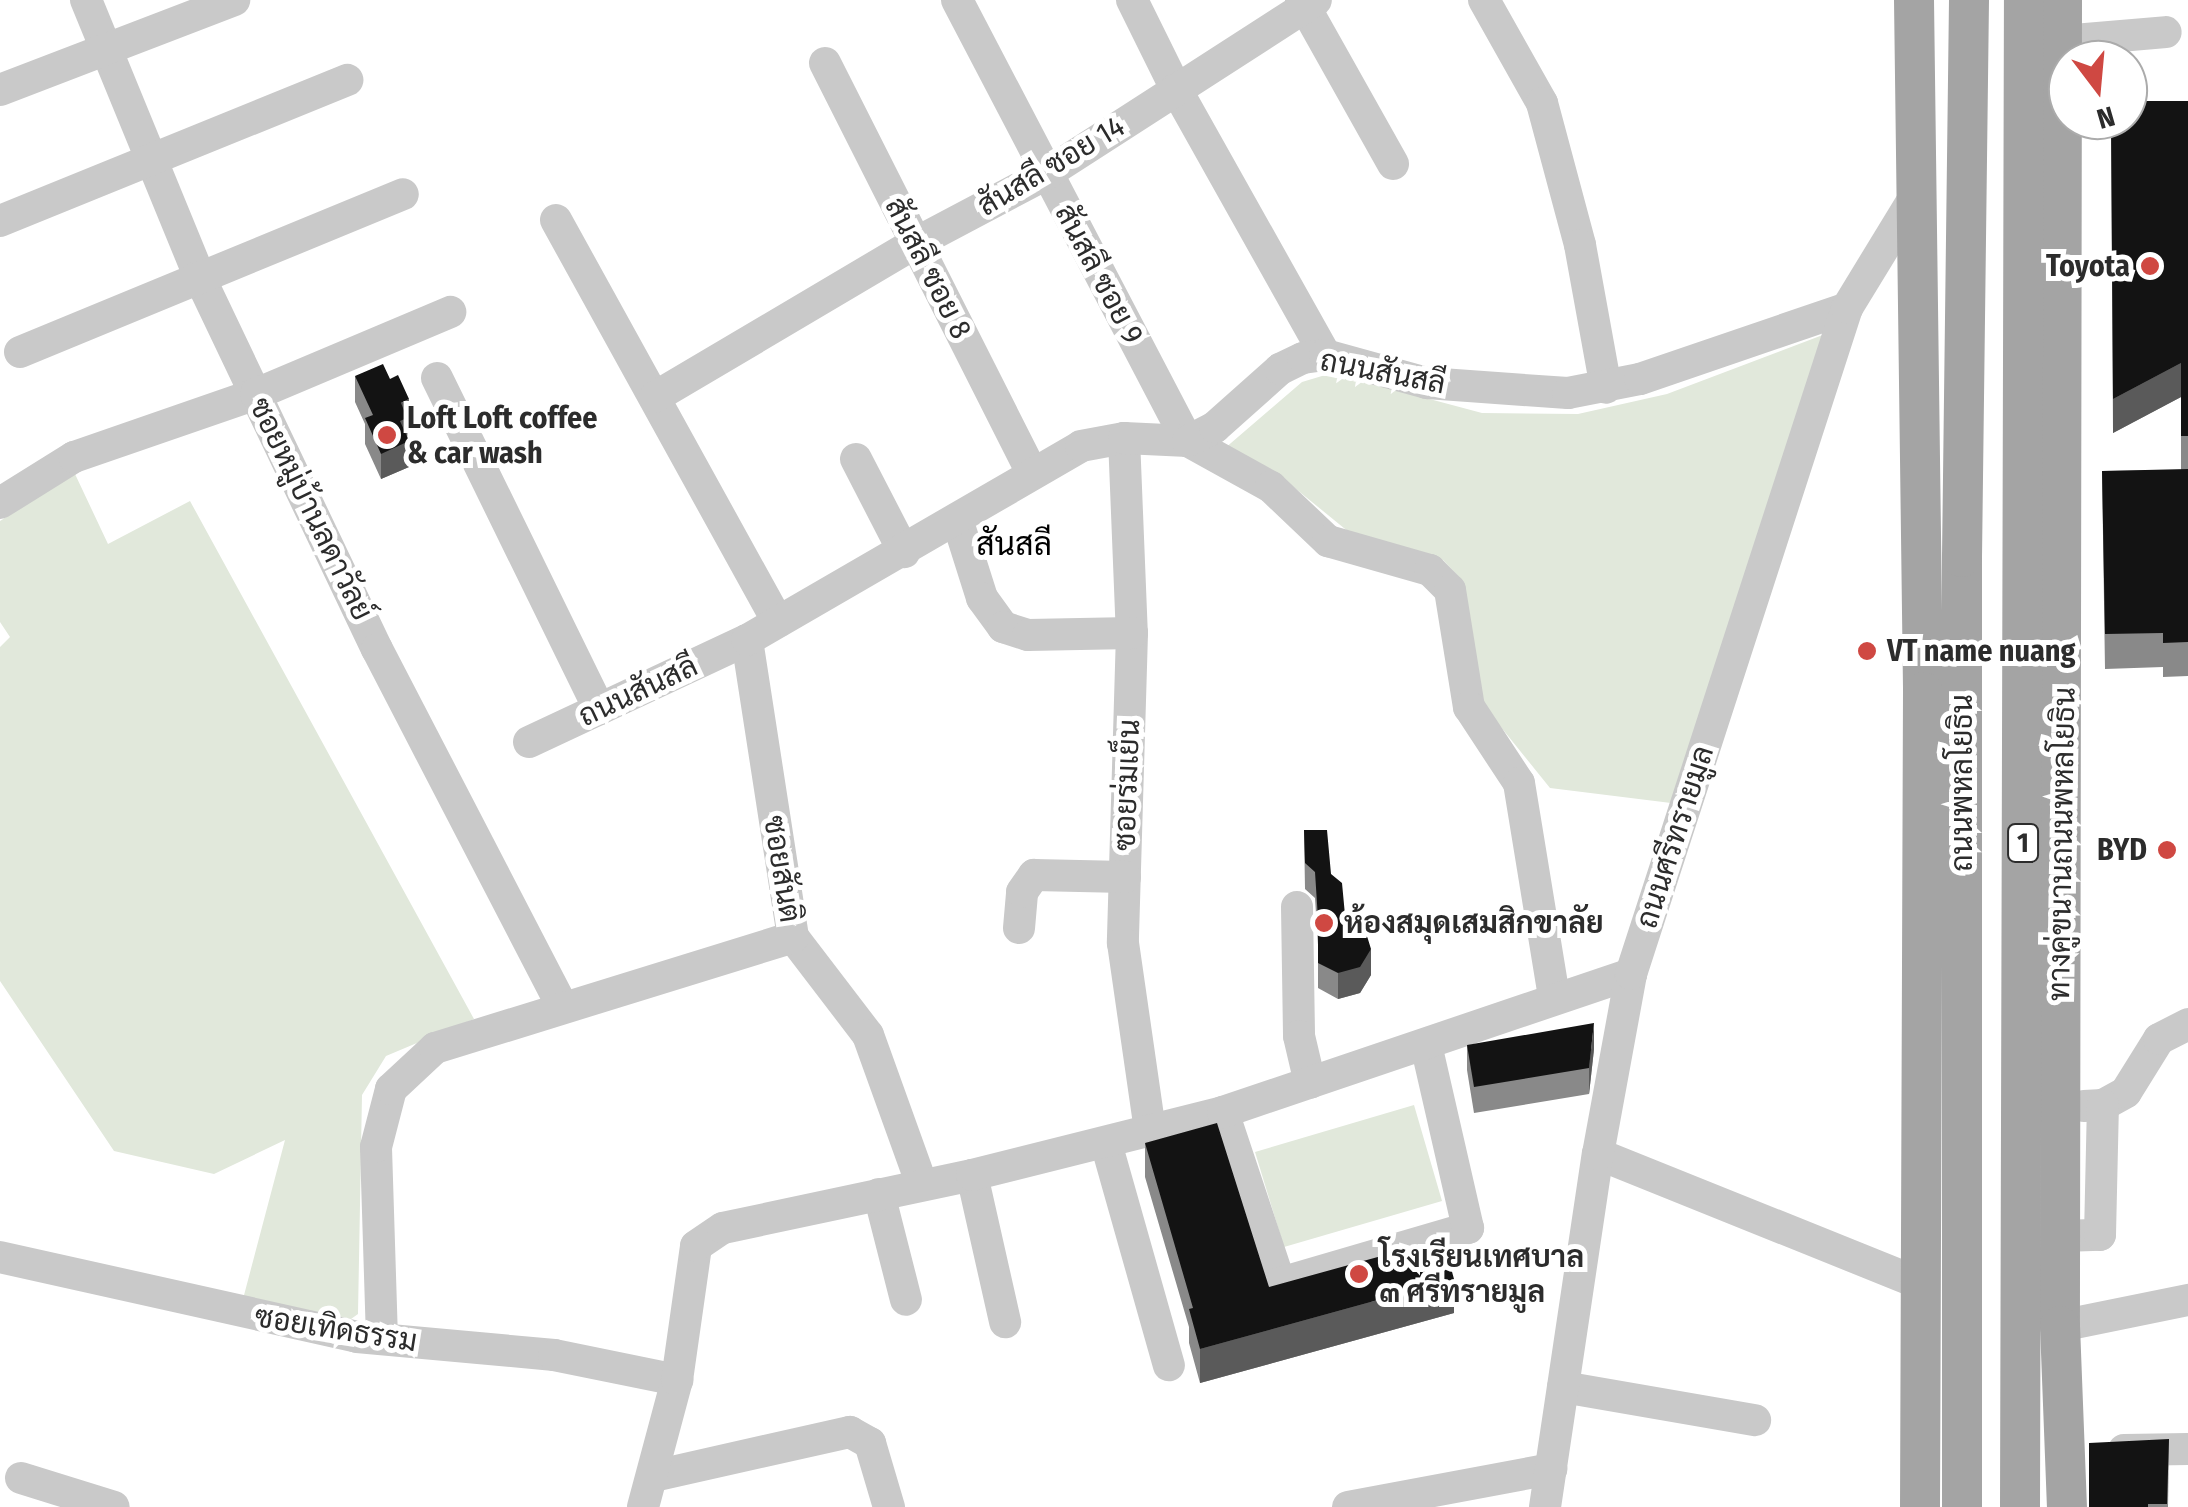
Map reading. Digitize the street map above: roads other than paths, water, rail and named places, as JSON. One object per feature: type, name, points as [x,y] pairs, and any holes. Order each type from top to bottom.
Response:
[{"type":"main road","points":[[1914,0],[1913,200],[1923,692],[1920,1507]]},
{"type":"main road","name":"ถนนพหลโยธิน","points":[[1962,1507],[1962,557],[1969,0]]},
{"type":"main road","name":"ถนนพหลโยธิน","points":[[2020,1507],[2024,0]]},
{"type":"main road","name":"ทางคู่ขนานถนนพหลโยธิน","points":[[2062,0],[2062,40]]},
{"type":"main road","name":"ทางคู่ขนานถนนพหลโยธิน","points":[[2062,140],[2060,1310],[2066,1507]]},
{"type":"main road","points":[[2026,301],[2063,364]]},
{"type":"main road","points":[[1923,692],[1962,557]]},
{"type":"main road","points":[[2021,1385],[2060,1310]]},
{"type":"street","name":"ซอยหมู่บ้านลดาวัลย์","points":[[86,0],[199,276],[378,649],[562,1006]]},
{"type":"street","points":[[0,90],[234,0]]},
{"type":"street","name":"สันสลี ซอย 9","points":[[956,0],[1188,441]]},
{"type":"street","points":[[1132,0],[1176,89],[1326,355]]},
{"type":"street","points":[[1484,0],[1542,103],[1580,245],[1606,388]]},
{"type":"street","points":[[1307,2],[1393,164]]},
{"type":"street","name":"สันสลี ซอย 14","points":[[655,397],[914,244],[1046,174],[1307,2]]},
{"type":"street","points":[[2074,40],[2166,32]]},
{"type":"street","name":"สันสลี ซอย 8","points":[[825,63],[1032,473]]},
{"type":"street","points":[[0,221],[348,80]]},
{"type":"street","points":[[20,352],[403,194]]},
{"type":"street","name":"ถนนศรีทรายมูล","points":[[1545,1507],[1598,1154],[1630,974],[1847,308],[1913,200]]},
{"type":"street","points":[[556,220],[778,622]]},
{"type":"street","name":"ถนนสันสลี","points":[[529,742],[747,640],[1081,446],[1124,438],[1188,441],[1214,427],[1280,369],[1302,358],[1326,355],[1427,384],[1568,393],[1606,388],[1847,308]]},
{"type":"street","points":[[0,503],[74,457],[256,394],[450,312]]},
{"type":"street","points":[[437,378],[599,709]]},
{"type":"street","name":"ซอยร่มเย็น","points":[[1124,438],[1132,633],[1123,943],[1150,1131]]},
{"type":"street","points":[[1188,441],[1271,488],[1328,541],[1430,570],[1450,590],[1469,706],[1519,783],[1554,997]]},
{"type":"street","points":[[856,459],[904,552]]},
{"type":"street","points":[[957,518],[982,598],[1004,627],[1028,635],[1132,633]]},
{"type":"street","name":"ซอยสันติ","points":[[747,640],[792,937],[868,1036],[922,1185]]},
{"type":"street","points":[[1019,928],[1022,892],[1034,875],[1125,877]]},
{"type":"street","points":[[1297,907],[1299,1036],[1310,1083]]},
{"type":"street","points":[[382,1340],[376,1147],[391,1089],[435,1048],[562,1006],[686,974],[792,937]]},
{"type":"street","points":[[643,1507],[677,1380],[696,1246],[722,1228],[972,1175],[1223,1112],[1630,974]]},
{"type":"street","points":[[2060,1109],[2103,1105],[2126,1092],[2159,1039],[2188,1024]]},
{"type":"street","points":[[1223,1112],[1280,1283],[1468,1228],[1426,1045]]},
{"type":"street","points":[[2062,1236],[2100,1234],[2103,1105]]},
{"type":"street","points":[[1106,1143],[1169,1365]]},
{"type":"street","points":[[1598,1154],[1921,1284]]},
{"type":"street","points":[[972,1175],[1006,1322]]},
{"type":"street","points":[[878,1194],[906,1300]]},
{"type":"street","name":"ซอยเทิดธรรม","points":[[0,1257],[225,1311],[382,1340],[554,1356],[677,1380]]},
{"type":"street","points":[[2060,1310],[2188,1300]]},
{"type":"street","points":[[1563,1387],[1755,1420]]},
{"type":"street","points":[[654,1476],[850,1432],[870,1443],[889,1507]]},
{"type":"street","points":[[2065,1452],[2188,1449]]},
{"type":"street","points":[[1348,1507],[1551,1468]]},
{"type":"street","points":[[21,1478],[114,1507]]},
{"type":"place","name":"Toyota","points":[[2150,266]]},
{"type":"place","name":"Loft Loft coffee & car wash","points":[[387,435]]},
{"type":"place","name":"VT name nuang","points":[[1867,651]]},
{"type":"place","name":"BYD","points":[[2167,850]]},
{"type":"place","name":"ห้องสมุดเสมสิกขาลัย","points":[[1324,923]]},
{"type":"place","name":"โรงเรียนเทศบาล ๓ ศรีทรายมูล","points":[[1359,1274]]},
{"type":"district","name":"สันสลี","points":[[1014,544]]}]
